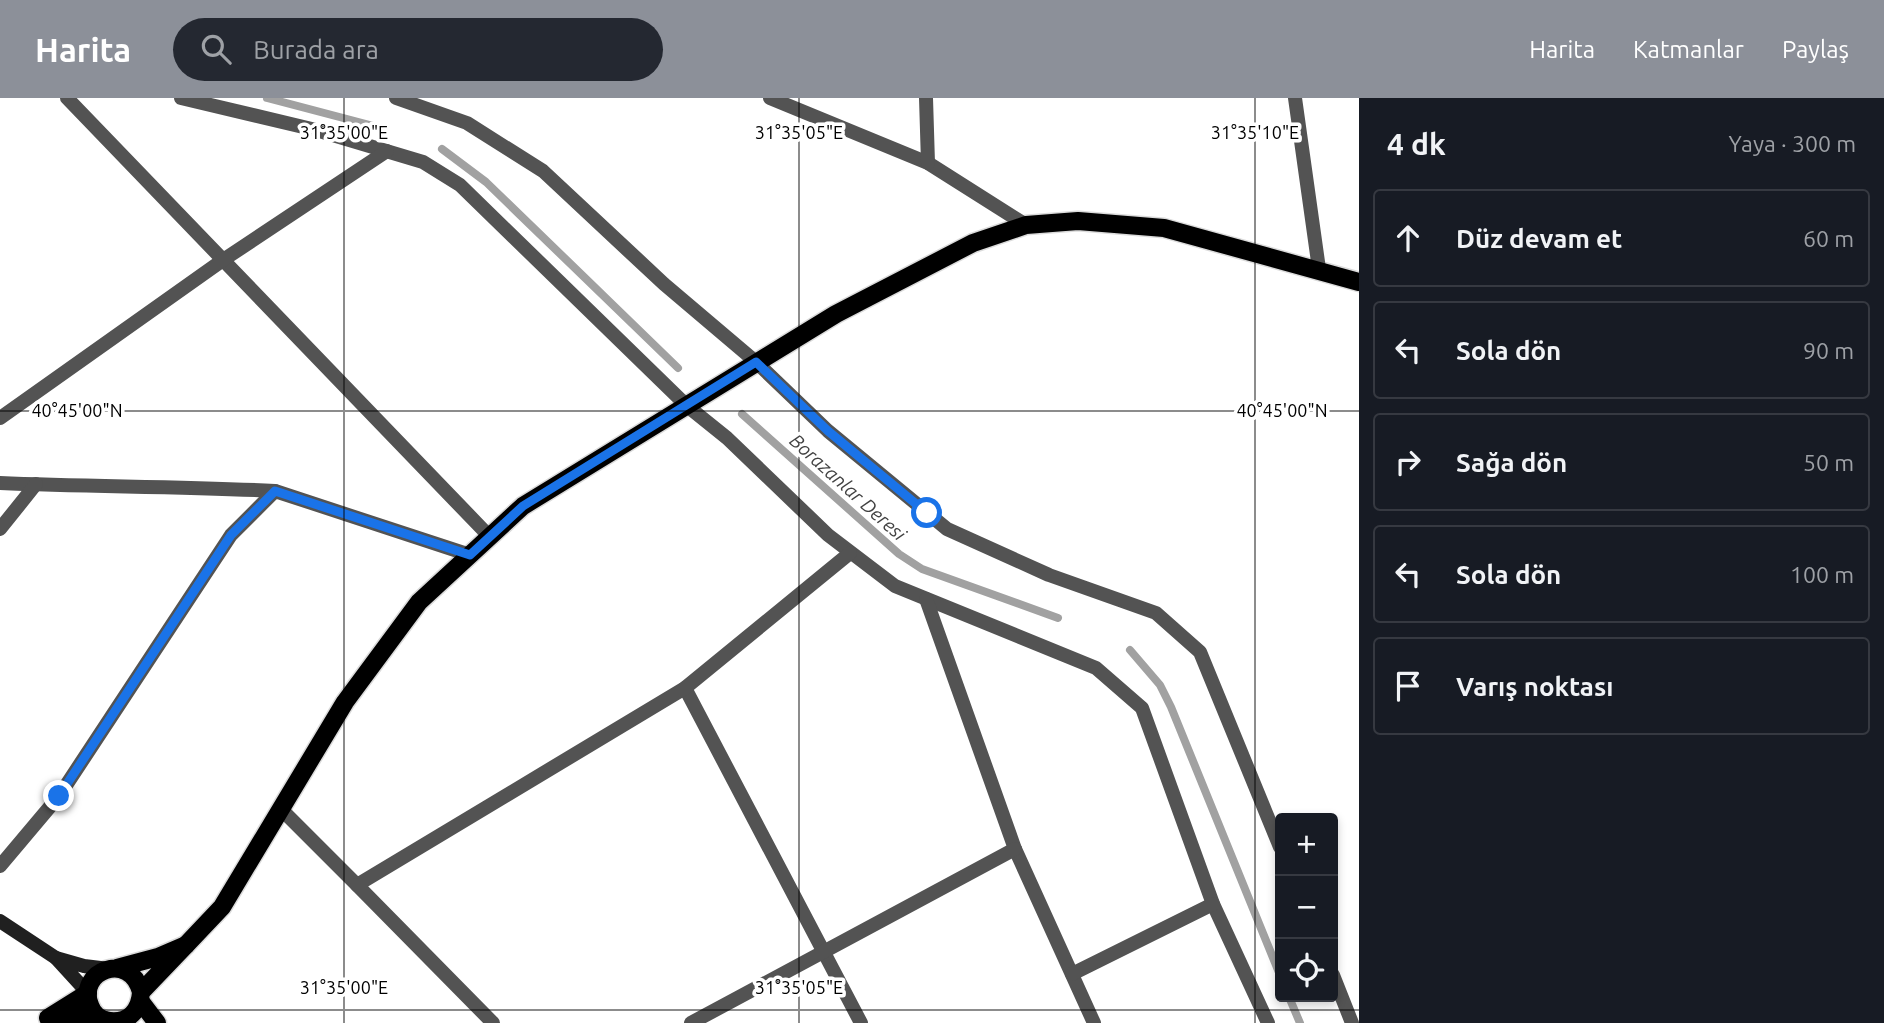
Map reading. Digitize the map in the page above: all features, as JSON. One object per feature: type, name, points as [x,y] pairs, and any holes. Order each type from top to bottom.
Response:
[{"type":"main road","points":[[44,1020],[85,1016],[113,1022],[130,1021],[141,997],[222,906],[345,702],[419,602],[523,506],[836,314],[973,243],[1026,225],[1078,222],[1164,228],[1359,282]]},
{"type":"main road","points":[[0,921],[56,958],[88,993],[92,1010],[105,1020]]},
{"type":"main road","points":[[44,1020],[88,993],[94,977],[113,968],[158,957],[186,945]]},
{"type":"main road","points":[[56,958],[84,967],[113,968],[134,976],[141,997],[157,1023]]},
{"type":"street","points":[[67,98],[489,537]]},
{"type":"street","points":[[181,98],[316,130],[423,162],[460,185],[686,405],[727,438],[850,553],[895,586],[1096,668],[1142,708],[1213,904],[1268,1023]]},
{"type":"street","points":[[396,98],[467,123],[543,172],[664,284],[756,362],[828,431],[947,529],[1049,575],[1156,613],[1200,652],[1275,835]]},
{"type":"street","points":[[770,98],[928,163],[1026,225]]},
{"type":"street","points":[[926,98],[928,163]]},
{"type":"street","points":[[1295,98],[1319,269]]},
{"type":"street","points":[[0,418],[223,260],[387,151]]},
{"type":"street","points":[[0,482],[275,491],[470,555]]},
{"type":"street","points":[[0,529],[36,484]]},
{"type":"street","points":[[0,866],[59,796],[231,535],[275,491]]},
{"type":"street","points":[[357,885],[685,688],[850,553]]},
{"type":"street","points":[[926,599],[1015,849],[1094,1023]]},
{"type":"street","points":[[685,688],[862,1023]]},
{"type":"street","points":[[282,810],[493,1023]]},
{"type":"street","points":[[691,1023],[1015,849]]},
{"type":"street","points":[[1072,974],[1213,904]]},
{"type":"street","points":[[1338,988],[1352,1023]]},
{"type":"waterway","name":"Borazanlar Deresi","points":[[267,98],[385,129]]},
{"type":"waterway","name":"Borazanlar Deresi","points":[[442,149],[486,182],[678,368]]},
{"type":"waterway","name":"Borazanlar Deresi","points":[[742,414],[899,554],[922,569],[1058,618]]},
{"type":"waterway","name":"Borazanlar Deresi","points":[[1130,650],[1160,685],[1171,707],[1275,963]]},
{"type":"waterway","name":"Borazanlar Deresi","points":[[1291,1002],[1300,1023]]},
{"type":"route","points":[[59,796],[231,535],[275,491],[470,555],[523,506],[756,362],[828,431],[927,513]]}]
